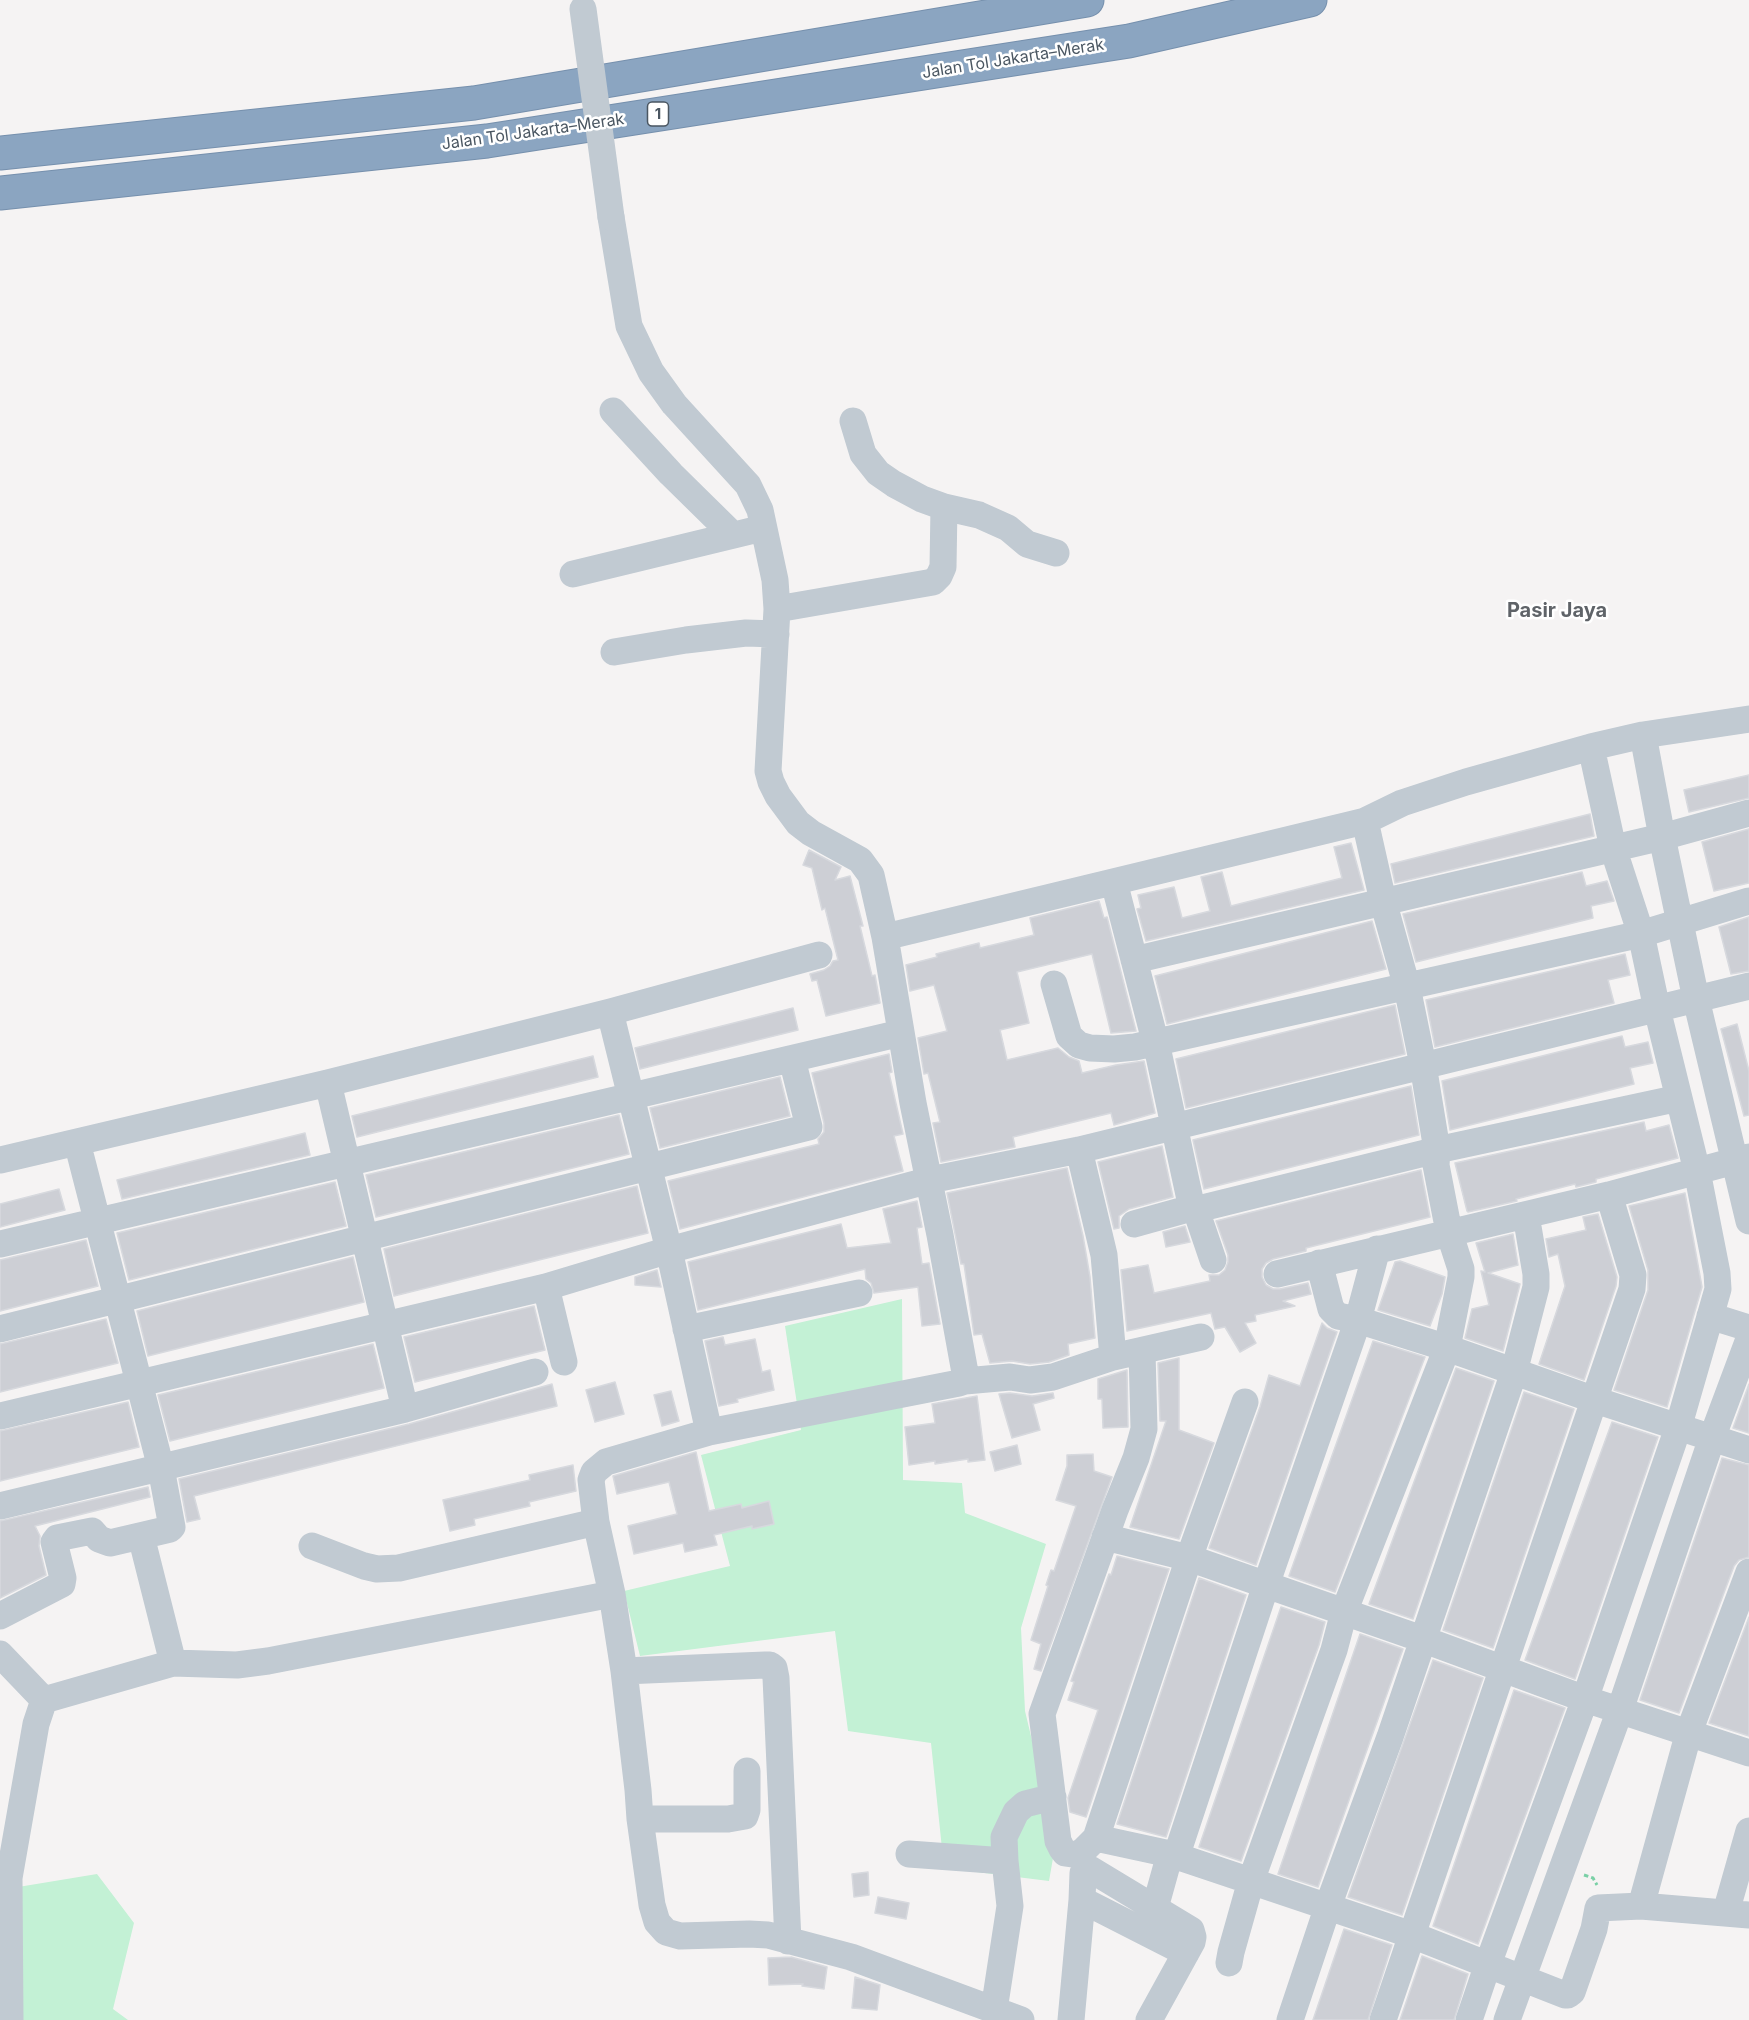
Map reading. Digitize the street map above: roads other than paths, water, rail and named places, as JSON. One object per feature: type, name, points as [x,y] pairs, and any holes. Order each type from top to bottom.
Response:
[{"type":"highway","points":[[0,153],[474,103],[1087,0]]},
{"type":"highway","name":"Jalan Tol Jakarta–Merak","points":[[0,193],[487,141],[1129,41],[1310,0]]},
{"type":"street","points":[[581,4],[629,326],[651,372],[674,404],[748,486],[760,510],[775,580],[776,622],[768,771],[771,782],[778,796],[798,823],[811,833],[851,853],[860,860],[871,875],[885,937],[913,1103],[930,1180],[966,1375],[965,1381]]},
{"type":"street","points":[[613,411],[671,474],[733,535]]},
{"type":"street","points":[[853,421],[863,454],[878,473],[894,484],[922,499],[979,515],[1008,528],[1027,544],[1056,553]]},
{"type":"street","points":[[614,652],[736,634],[933,582],[943,567],[944,507]]},
{"type":"street","points":[[573,574],[764,528]]},
{"type":"street","points":[[885,937],[1365,821],[1402,803],[1466,782],[1591,747],[1643,735],[1749,719]]},
{"type":"street","points":[[1643,735],[1696,999],[1742,1158],[1749,1221]]},
{"type":"street","points":[[1469,2020],[1586,1699],[1678,1428],[1718,1289],[1717,1273],[1697,1171],[1641,934],[1613,848],[1591,747]]},
{"type":"street","points":[[1134,960],[1662,837],[1749,813]]},
{"type":"street","points":[[1229,1963],[1251,1881],[1334,1650],[1344,1612],[1447,1348],[1461,1277],[1461,1269],[1449,1232],[1436,1165],[1437,1150],[1407,987],[1383,901],[1365,821]]},
{"type":"street","points":[[1114,882],[1155,1043],[1191,1204],[1213,1260]]},
{"type":"street","points":[[1054,984],[1069,1036],[1079,1045],[1114,1049],[1155,1043],[1641,934],[1749,901]]},
{"type":"street","points":[[0,1160],[328,1083],[610,1012],[819,955]]},
{"type":"street","points":[[0,1416],[546,1287],[669,1250],[930,1180],[1080,1150],[1749,986]]},
{"type":"street","points":[[610,1012],[669,1250],[709,1432]]},
{"type":"street","points":[[0,1244],[901,1033]]},
{"type":"street","points":[[0,1329],[809,1127],[792,1059]]},
{"type":"street","points":[[328,1083],[405,1409]]},
{"type":"street","points":[[1134,1224],[1437,1150],[1679,1098]]},
{"type":"street","points":[[0,1616],[62,1584],[63,1578],[54,1542],[57,1539],[92,1531],[99,1539],[110,1543],[172,1527],[161,1467],[77,1142]]},
{"type":"street","points":[[1080,1150],[1104,1255],[1113,1357]]},
{"type":"street","points":[[1277,1274],[1609,1195],[1742,1158]]},
{"type":"street","points":[[1383,2020],[1595,1400],[1634,1279],[1609,1195]]},
{"type":"street","points":[[1290,2020],[1328,1906],[1390,1737],[1514,1372],[1536,1287],[1526,1215]]},
{"type":"street","points":[[1155,1908],[1358,1320],[1377,1249]]},
{"type":"street","points":[[1319,1263],[1334,1313],[1338,1316],[1447,1348],[1595,1400],[1749,1450]]},
{"type":"street","points":[[546,1287],[564,1362]]},
{"type":"street","points":[[686,1329],[859,1293]]},
{"type":"street","points":[[1712,1316],[1749,1328]]},
{"type":"street","points":[[1021,2020],[851,1956],[768,1935],[687,1936],[666,1932],[657,1922],[652,1905],[640,1819],[624,1671],[612,1594],[596,1522],[591,1480],[594,1472],[606,1462],[709,1432],[965,1381],[1010,1377],[1029,1380],[1053,1377],[1113,1357],[1201,1337]]},
{"type":"street","points":[[1507,2020],[1620,1710],[1712,1438],[1749,1339]]},
{"type":"street","points":[[1142,1351],[1144,1429],[1136,1458],[1105,1537],[1042,1714],[1058,1841],[1065,1853],[1079,1855],[1096,1838],[1189,1558],[1245,1402]]},
{"type":"street","points":[[0,1506],[405,1409],[535,1372]]},
{"type":"street","points":[[312,1546],[364,1566],[377,1569],[399,1568],[596,1522]]},
{"type":"street","points":[[141,1536],[173,1663]]},
{"type":"street","points":[[1105,1537],[1189,1558],[1586,1699],[1749,1753]]},
{"type":"street","points":[[1641,1906],[1689,1732],[1749,1572]]},
{"type":"street","points":[[44,1700],[173,1663],[237,1665],[268,1661],[612,1594]]},
{"type":"street","points":[[0,1654],[44,1700]]},
{"type":"street","points":[[624,1671],[765,1665],[774,1668],[788,1941]]},
{"type":"street","points":[[10,2020],[4,1930],[9,1878],[36,1724],[44,1700]]},
{"type":"street","points":[[640,1819],[728,1819],[745,1816],[747,1771]]},
{"type":"street","points":[[994,2010],[1010,1906],[1004,1837],[1016,1812],[1025,1804],[1053,1797]]},
{"type":"street","points":[[1096,1838],[1173,1856],[1328,1906],[1412,1935],[1564,1995],[1571,1994],[1594,1929],[1598,1908],[1641,1906],[1737,1913],[1749,1831]]},
{"type":"street","points":[[909,1854],[1005,1860]]},
{"type":"street","points":[[1071,2020],[1083,1873],[1086,1869],[1090,1869],[1191,1930],[1192,1942],[1149,2020]]},
{"type":"street","points":[[1082,1900],[1186,1953]]},
{"type":"district","name":"Pasir Jaya","points":[[1557,611]]}]
